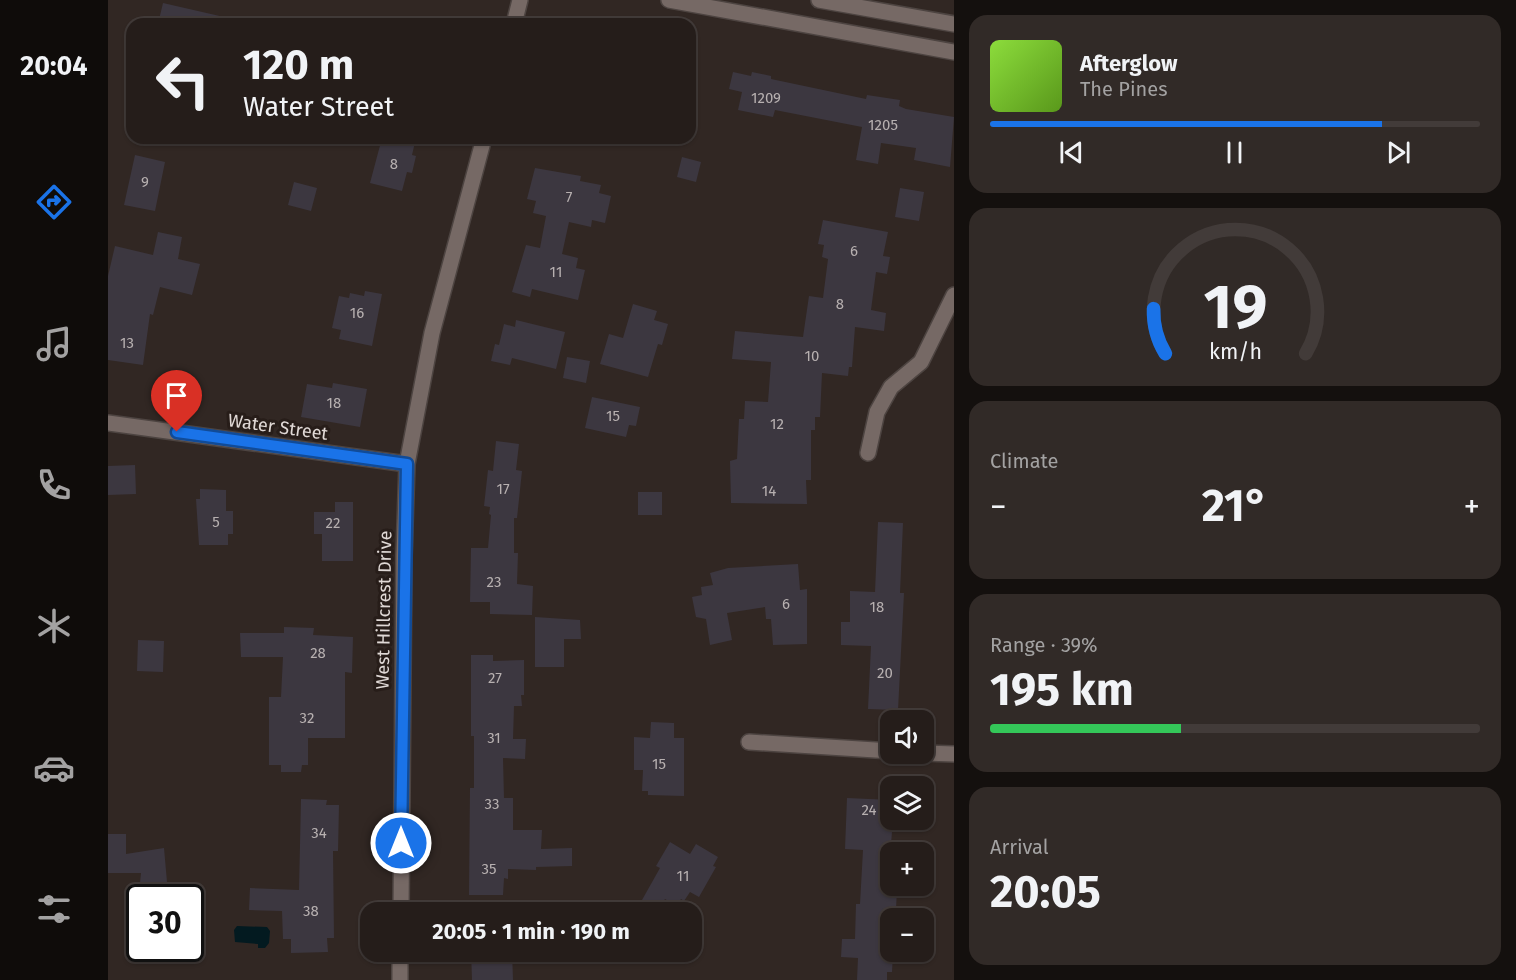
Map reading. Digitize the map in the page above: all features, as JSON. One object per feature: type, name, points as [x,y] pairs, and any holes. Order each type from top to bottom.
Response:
[{"type":"street","points":[[516,18],[520,0]]},
{"type":"street","points":[[669,0],[954,52]]},
{"type":"street","points":[[819,0],[954,24]]},
{"type":"street","name":"West Hillcrest Drive","points":[[401,902],[407,464],[432,333],[482,144]]},
{"type":"street","points":[[868,453],[877,412],[891,387],[921,362],[954,295]]},
{"type":"street","name":"Water Street","points":[[108,423],[407,464]]},
{"type":"street","points":[[749,742],[880,750]]},
{"type":"street","points":[[934,753],[954,754]]},
{"type":"street","points":[[400,962],[400,980]]},
{"type":"water","points":[[237,926],[267,927],[270,931],[269,943],[265,948],[258,948],[258,944],[235,942],[234,930]]},
{"type":"building","points":[[163,3],[224,17],[224,18],[159,18]]},
{"type":"building","points":[[733,72],[751,76],[752,72],[771,76],[771,79],[866,99],[867,95],[900,100],[899,106],[906,109],[954,117],[950,167],[914,160],[916,148],[881,143],[878,164],[856,160],[862,127],[775,110],[773,117],[738,110],[742,92],[729,89]]},
{"type":"building","points":[[380,144],[415,144],[412,155],[416,156],[412,173],[407,172],[402,191],[370,183]]},
{"type":"building","points":[[135,155],[165,162],[155,211],[124,205]]},
{"type":"building","points":[[682,157],[701,162],[696,182],[677,177]]},
{"type":"building","points":[[535,168],[581,176],[580,181],[601,185],[599,193],[611,196],[605,223],[592,220],[591,227],[569,222],[562,254],[578,258],[576,268],[585,270],[578,300],[532,289],[530,297],[512,292],[526,245],[540,248],[546,216],[533,213],[536,201],[527,199]]},
{"type":"building","points":[[294,182],[317,188],[311,211],[288,205]]},
{"type":"building","points":[[900,188],[924,192],[919,221],[895,217]]},
{"type":"building","points":[[823,220],[888,232],[883,256],[890,257],[887,274],[876,272],[871,310],[886,313],[884,331],[855,327],[852,367],[849,367],[848,376],[822,373],[820,417],[815,417],[815,430],[811,430],[811,480],[806,480],[807,504],[731,503],[730,461],[737,459],[739,419],[744,419],[745,401],[768,402],[771,362],[732,359],[735,331],[803,337],[809,296],[823,298],[828,259],[822,257],[824,245],[818,244]]},
{"type":"building","points":[[158,232],[182,237],[178,259],[200,264],[192,295],[160,287],[153,315],[150,314],[143,365],[108,360],[108,276],[115,246],[153,255]]},
{"type":"building","points":[[365,291],[382,294],[372,346],[339,339],[341,330],[332,328],[339,296],[349,298],[350,293],[364,296]]},
{"type":"building","points":[[633,304],[657,311],[654,320],[668,324],[662,345],[658,344],[648,377],[600,364],[609,334],[623,338]]},
{"type":"building","points":[[516,320],[565,332],[556,369],[512,358],[510,365],[491,361],[495,344],[499,345],[504,324],[515,327]]},
{"type":"building","points":[[567,357],[590,361],[586,383],[563,378]]},
{"type":"building","points":[[333,383],[367,389],[360,427],[301,417],[307,384],[332,388]]},
{"type":"building","points":[[592,397],[640,407],[636,426],[629,425],[626,437],[585,428]]},
{"type":"building","points":[[496,441],[519,444],[516,470],[522,471],[517,518],[514,518],[514,553],[518,553],[517,584],[533,586],[532,615],[490,614],[490,602],[470,602],[471,548],[488,548],[491,515],[489,514],[490,507],[484,506],[488,470],[493,471]]},
{"type":"building","points":[[135,465],[136,494],[108,495],[108,466]]},
{"type":"building","points":[[200,489],[226,490],[226,511],[233,511],[233,534],[228,534],[228,545],[199,545],[196,499],[200,499]]},
{"type":"building","points":[[638,492],[662,492],[662,515],[638,515]]},
{"type":"building","points":[[335,502],[353,502],[353,561],[322,561],[322,534],[314,534],[314,512],[335,512]]},
{"type":"building","points":[[878,522],[903,523],[900,593],[904,593],[898,710],[868,709],[871,646],[841,645],[841,622],[850,622],[850,591],[875,592]]},
{"type":"building","points":[[798,564],[800,590],[807,589],[807,644],[773,645],[771,619],[766,619],[765,607],[727,613],[732,640],[710,645],[706,619],[696,617],[692,597],[702,595],[701,587],[713,585],[710,573],[728,568]]},
{"type":"building","points":[[535,617],[580,620],[581,639],[564,639],[564,667],[535,667]]},
{"type":"building","points":[[284,627],[314,628],[313,635],[353,637],[352,673],[345,672],[345,738],[308,738],[308,765],[302,765],[301,772],[281,772],[281,765],[269,765],[269,697],[281,697],[283,657],[241,657],[240,633],[284,633]]},
{"type":"building","points":[[138,640],[164,641],[163,672],[137,671]]},
{"type":"building","points":[[471,655],[493,655],[493,661],[524,660],[524,695],[521,695],[522,706],[514,706],[513,739],[526,739],[525,759],[503,758],[504,798],[513,798],[513,830],[542,830],[541,849],[572,848],[572,866],[536,867],[536,870],[508,869],[508,879],[504,878],[503,895],[469,895],[470,788],[474,788],[474,736],[471,736]]},
{"type":"building","points":[[651,722],[674,723],[674,738],[684,738],[684,796],[648,795],[648,791],[642,791],[643,770],[634,770],[634,737],[650,738]]},
{"type":"building","points":[[847,798],[880,800],[880,830],[892,830],[891,842],[880,842],[880,896],[897,896],[896,908],[880,908],[880,962],[893,962],[892,972],[887,972],[887,980],[857,980],[858,958],[841,957],[842,939],[855,939],[856,904],[860,904],[863,850],[845,849]]},
{"type":"building","points":[[301,799],[327,800],[326,805],[339,805],[338,851],[333,851],[334,938],[327,938],[328,952],[291,953],[291,939],[283,939],[282,911],[249,910],[250,888],[299,890]]},
{"type":"building","points":[[108,834],[126,834],[126,854],[164,848],[167,882],[140,883],[141,873],[108,873]]},
{"type":"building","points":[[670,842],[690,854],[696,844],[718,857],[713,866],[716,867],[699,897],[690,892],[684,901],[681,899],[679,902],[670,902],[665,899],[663,902],[642,900],[660,868],[656,866]]},
{"type":"building","points":[[471,962],[512,962],[513,980],[472,980]]},
{"type":"route","points":[[177,432],[407,464],[401,843]]}]
